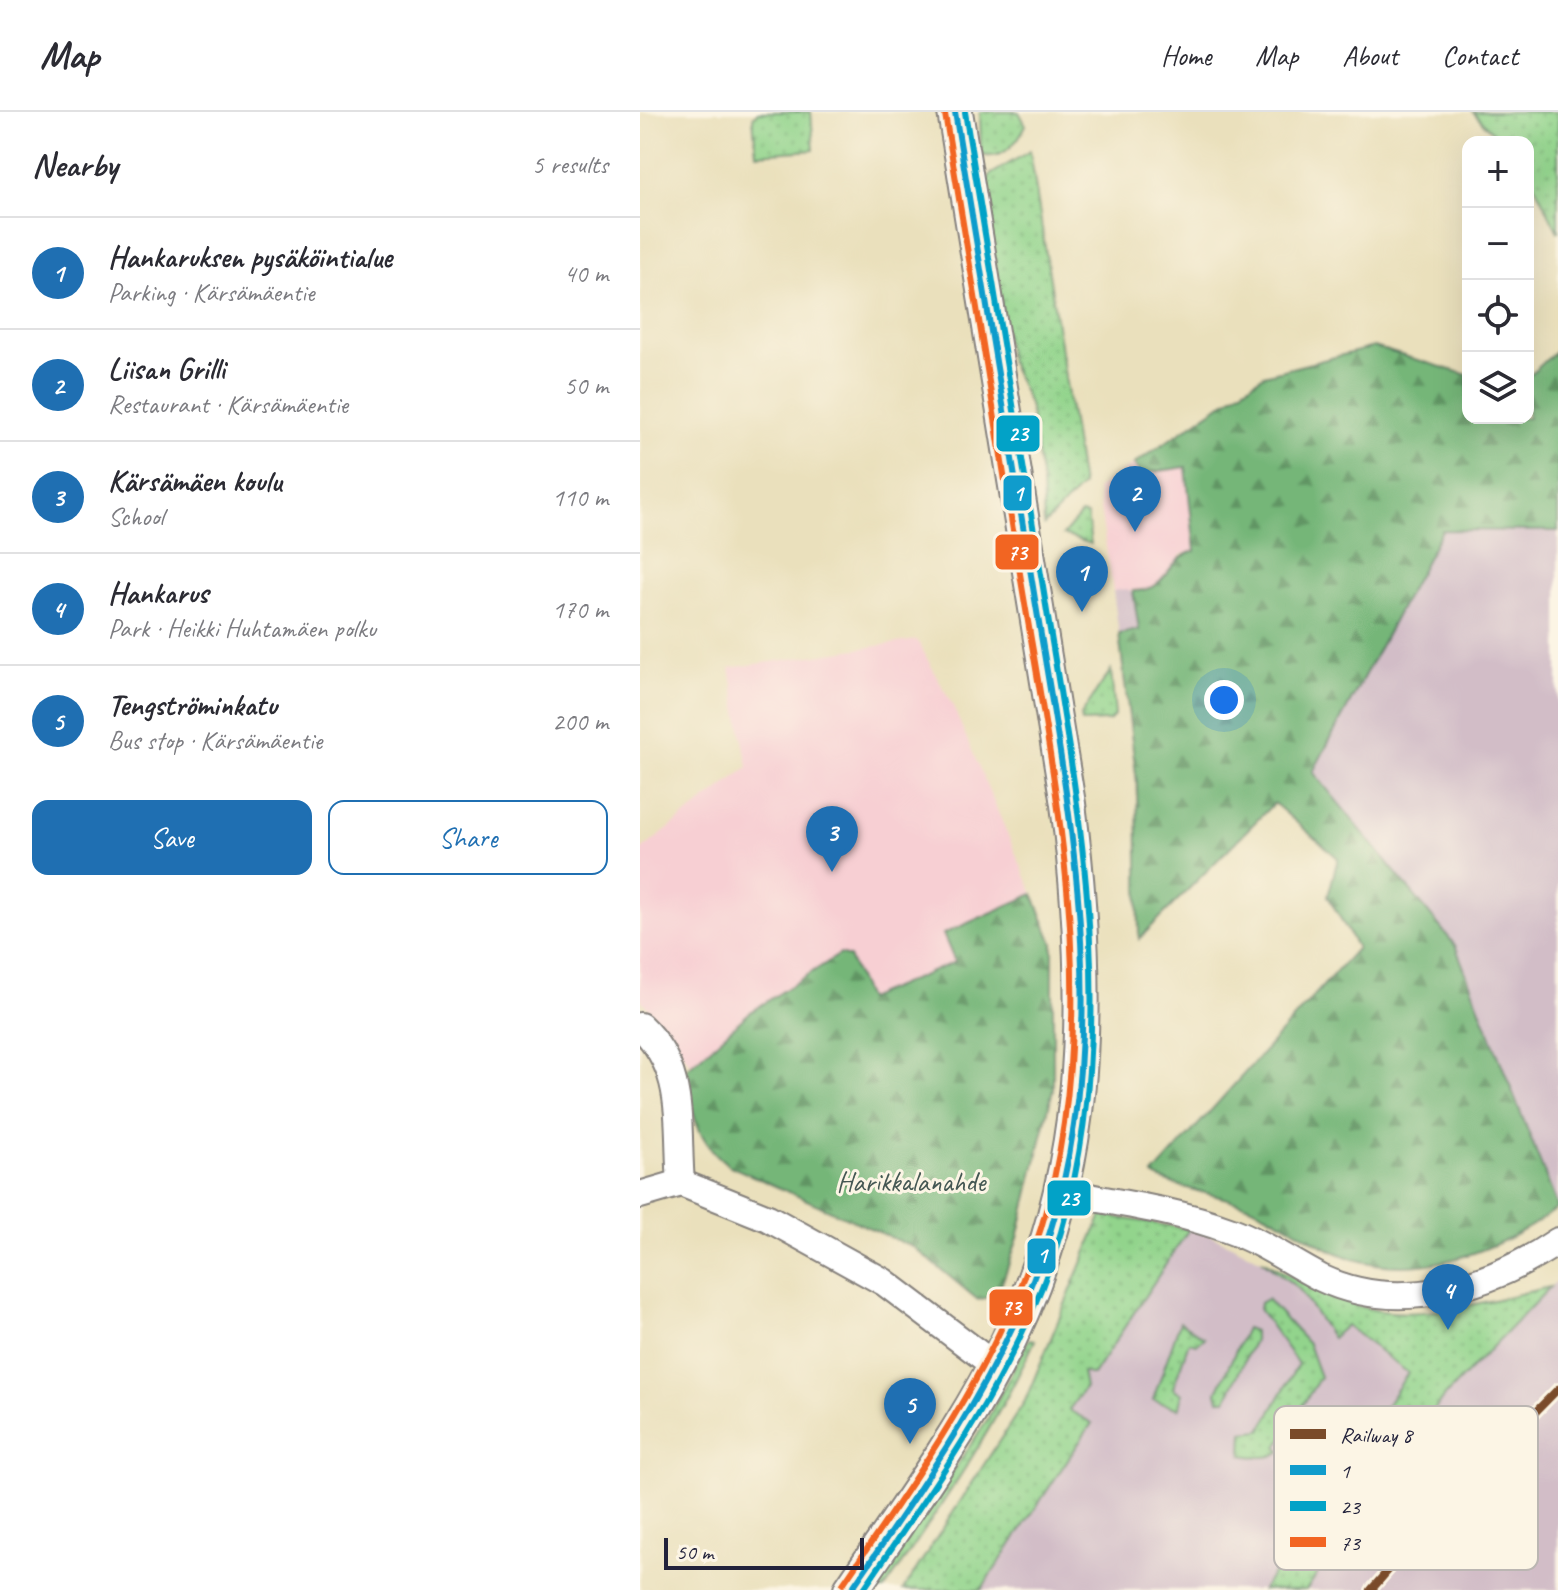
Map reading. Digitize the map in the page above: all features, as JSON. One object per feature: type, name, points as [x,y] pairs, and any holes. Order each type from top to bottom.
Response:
[{"type":"street","points":[[851,1590],[963,1422],[995,1366],[1038,1274],[1073,1141],[1083,1045],[1081,942],[1074,854],[955,112]]},
{"type":"street","points":[[640,1026],[667,1057],[674,1080],[681,1183]]},
{"type":"street","points":[[640,1195],[681,1183],[768,1218],[834,1251],[884,1282],[995,1366]]},
{"type":"street","points":[[1062,1192],[1189,1216],[1278,1251],[1321,1277],[1354,1291],[1385,1295],[1415,1295],[1480,1281],[1530,1260],[1558,1241]]},
{"type":"shaded area","points":[[1134,464],[1141,474],[1186,467],[1195,552],[1182,554],[1164,579],[1151,589],[1113,591],[1097,489]]},
{"type":"shaded area","points":[[1442,530],[1558,531],[1558,1208],[1455,945],[1313,772]]},
{"type":"shaded area","points":[[1113,591],[1133,591],[1139,630],[1119,634]]},
{"type":"shaded area","points":[[917,640],[952,704],[1033,894],[1021,899],[1019,931],[691,1112],[684,1071],[691,1064],[640,998],[640,851],[748,767],[730,668]]},
{"type":"shaded area","points":[[1102,1215],[1202,1231],[1262,1260],[1442,1399],[1558,1279],[1558,1590],[903,1590],[1025,1401]]},
{"type":"green space","points":[[758,112],[811,112],[814,150],[756,154],[753,117]]},
{"type":"green space","points":[[980,112],[1019,112],[1026,125],[1003,153],[981,155]]},
{"type":"green space","points":[[1473,112],[1558,112],[1558,232],[1534,184],[1534,136],[1495,136]]},
{"type":"green space","points":[[1030,151],[1082,486],[1044,525],[1042,482],[1029,404],[1009,360],[984,189],[990,175]]},
{"type":"green space","points":[[1374,347],[1462,373],[1462,424],[1534,424],[1534,371],[1558,349],[1558,531],[1442,530],[1313,772],[1455,945],[1558,1208],[1507,1239],[1450,1260],[1391,1266],[1362,1261],[1333,1251],[1252,1207],[1153,1175],[1357,948],[1328,896],[1338,858],[1274,803],[1139,939],[1137,783],[1119,634],[1139,630],[1133,591],[1154,586],[1178,560],[1195,551],[1186,467],[1141,474],[1134,464],[1264,375]]},
{"type":"green space","points":[[1081,514],[1087,515],[1091,544],[1063,535]]},
{"type":"green space","points":[[1111,670],[1115,715],[1109,721],[1082,722],[1081,715]]},
{"type":"green space","name":"Harikkalanahde","points":[[1033,894],[1053,943],[1053,1089],[1018,1238],[998,1294],[978,1300],[915,1248],[730,1166],[709,1146],[697,1124],[684,1071],[749,1013],[840,954],[849,957],[867,999],[955,962],[943,934]]},
{"type":"green space","points":[[1102,1215],[1189,1229],[1093,1375],[1082,1372],[1085,1387],[1069,1410],[1092,1423],[981,1590],[903,1590],[1025,1401]]},
{"type":"green space","points":[[1262,1260],[1336,1298],[1385,1312],[1456,1308],[1550,1287],[1437,1406],[1386,1406],[1408,1373],[1346,1325],[1332,1338],[1299,1289]]},
{"type":"green space","points":[[1267,1299],[1308,1344],[1320,1377],[1302,1406],[1274,1406],[1298,1364],[1259,1309],[1260,1303]]},
{"type":"green space","points":[[1180,1322],[1204,1338],[1196,1344],[1189,1342],[1173,1388],[1182,1394],[1179,1409],[1153,1400]]},
{"type":"green space","points":[[1246,1328],[1254,1331],[1254,1340],[1226,1400],[1219,1400],[1217,1392]]},
{"type":"green space","points":[[1029,1339],[1035,1340],[1019,1373],[965,1468],[884,1590],[874,1590],[987,1420]]},
{"type":"green space","points":[[1274,1407],[1274,1455],[1242,1455],[1243,1432],[1261,1430]]},
{"type":"green space","points":[[1275,1570],[1320,1570],[1306,1590],[1262,1590]]},
{"type":"rail line","name":"8","points":[[1538,1409],[1558,1389]]},
{"type":"rail line","name":"8","points":[[1371,1590],[1388,1570]]},
{"type":"transit line","name":"1","points":[[851,1590],[964,1418],[989,1374],[1033,1281],[1050,1232],[1070,1153],[1080,1073],[1083,991],[1071,828],[955,112]]},
{"type":"transit line","name":"23","points":[[863,1590],[949,1462],[1002,1374],[1024,1328],[1061,1232],[1079,1152],[1089,1072],[1092,991],[1080,828],[965,112]]},
{"type":"transit line","name":"73","points":[[843,1584],[956,1414],[1004,1324],[1041,1228],[1060,1149],[1070,1069],[1072,988],[1069,907],[1060,826],[945,114]]},
{"type":"place","name":"Liisan Grilli","points":[[1135,532]]},
{"type":"place","name":"Hankaruksen pysäköintialue","points":[[1082,612]]},
{"type":"place","name":"Kärsämäen koulu","points":[[832,872]]},
{"type":"place","name":"Hankarus","points":[[1448,1330]]},
{"type":"place","name":"Tengströminkatu","points":[[910,1444]]}]
